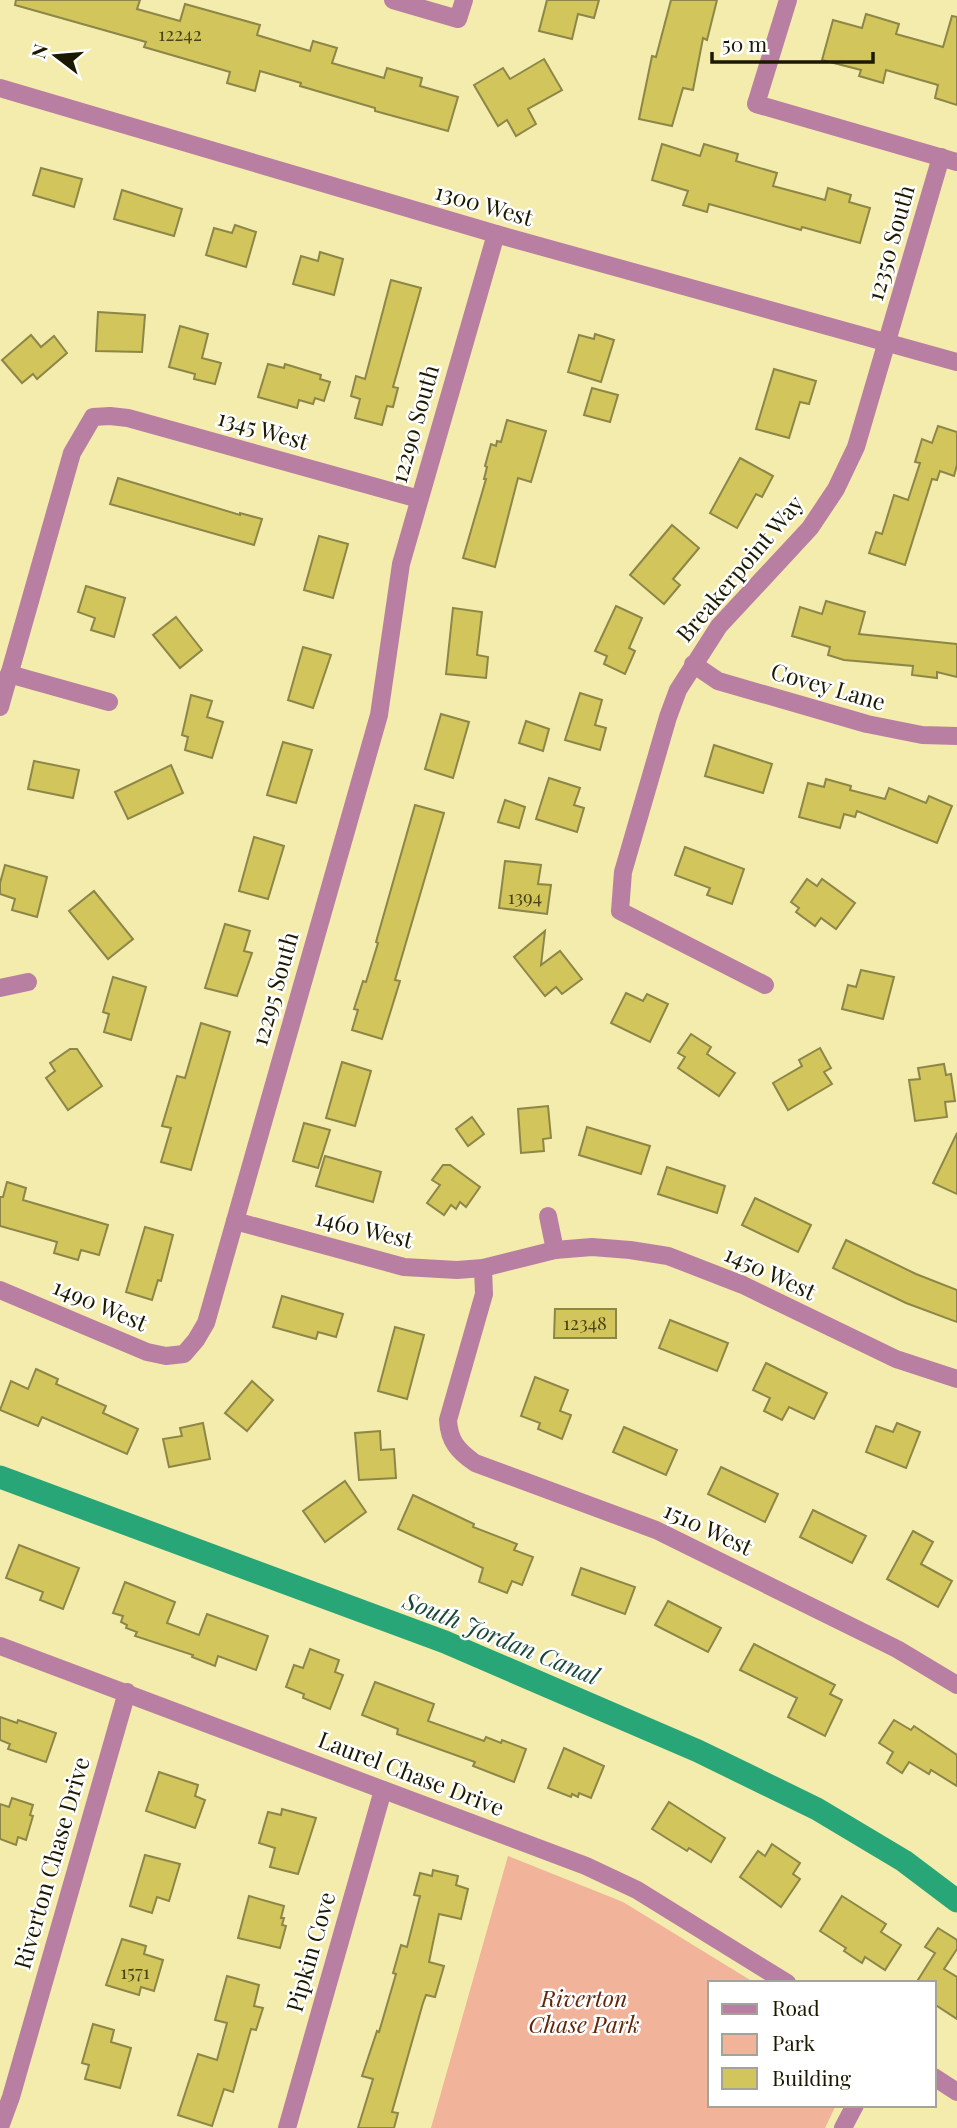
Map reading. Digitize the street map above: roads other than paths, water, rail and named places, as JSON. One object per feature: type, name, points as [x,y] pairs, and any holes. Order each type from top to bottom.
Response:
[{"type":"street","points":[[393,0],[458,19],[464,0]]},
{"type":"street","points":[[788,0],[756,104],[949,160]]},
{"type":"street","name":"1300 West","points":[[0,88],[496,234],[957,362]]},
{"type":"street","name":"12350 South","points":[[888,342],[949,160]]},
{"type":"street","name":"12290 South","points":[[390,630],[401,564],[496,234]]},
{"type":"street","name":"Breakerpoint Way","points":[[765,985],[620,911],[623,872],[678,690],[719,626],[810,528],[836,489],[856,447],[888,342]]},
{"type":"street","name":"1345 West","points":[[9,674],[72,453],[93,417],[110,415],[128,418],[419,499]]},
{"type":"street","name":"12295 South","points":[[184,1354],[206,1323],[379,715],[387,673],[390,630]]},
{"type":"street","name":"Covey Lane","points":[[693,664],[718,681],[867,724],[922,735],[957,736]]},
{"type":"street","points":[[0,707],[9,674],[109,702]]},
{"type":"street","points":[[0,988],[28,982]]},
{"type":"street","points":[[548,1216],[555,1250]]},
{"type":"street","name":"1460 West","points":[[235,1221],[404,1267],[457,1270],[483,1268]]},
{"type":"street","name":"1450 West","points":[[483,1268],[555,1250],[592,1247],[668,1256],[743,1285],[895,1359],[957,1379]]},
{"type":"street","name":"1510 West","points":[[483,1268],[484,1294],[448,1420],[453,1443],[463,1455],[475,1463],[667,1535],[897,1649],[957,1685]]},
{"type":"street","name":"1490 West","points":[[0,1290],[147,1352],[166,1356],[184,1354]]},
{"type":"street","name":"Laurel Chase Drive","points":[[0,1646],[586,1866],[685,1918],[784,1981]]},
{"type":"street","name":"Riverton Chase Drive","points":[[0,2127],[11,2097],[127,1692]]},
{"type":"street","name":"Pipkin Cove","points":[[287,2128],[383,1790]]},
{"type":"street","points":[[936,2078],[957,2092]]},
{"type":"street","points":[[843,2128],[854,2107]]},
{"type":"waterway","name":"South Jordan Canal","points":[[0,1477],[445,1642],[698,1751],[817,1809],[904,1861],[957,1901]]},
{"type":"park label","name":"Riverton Chase Park","points":[[584,2012]]}]
